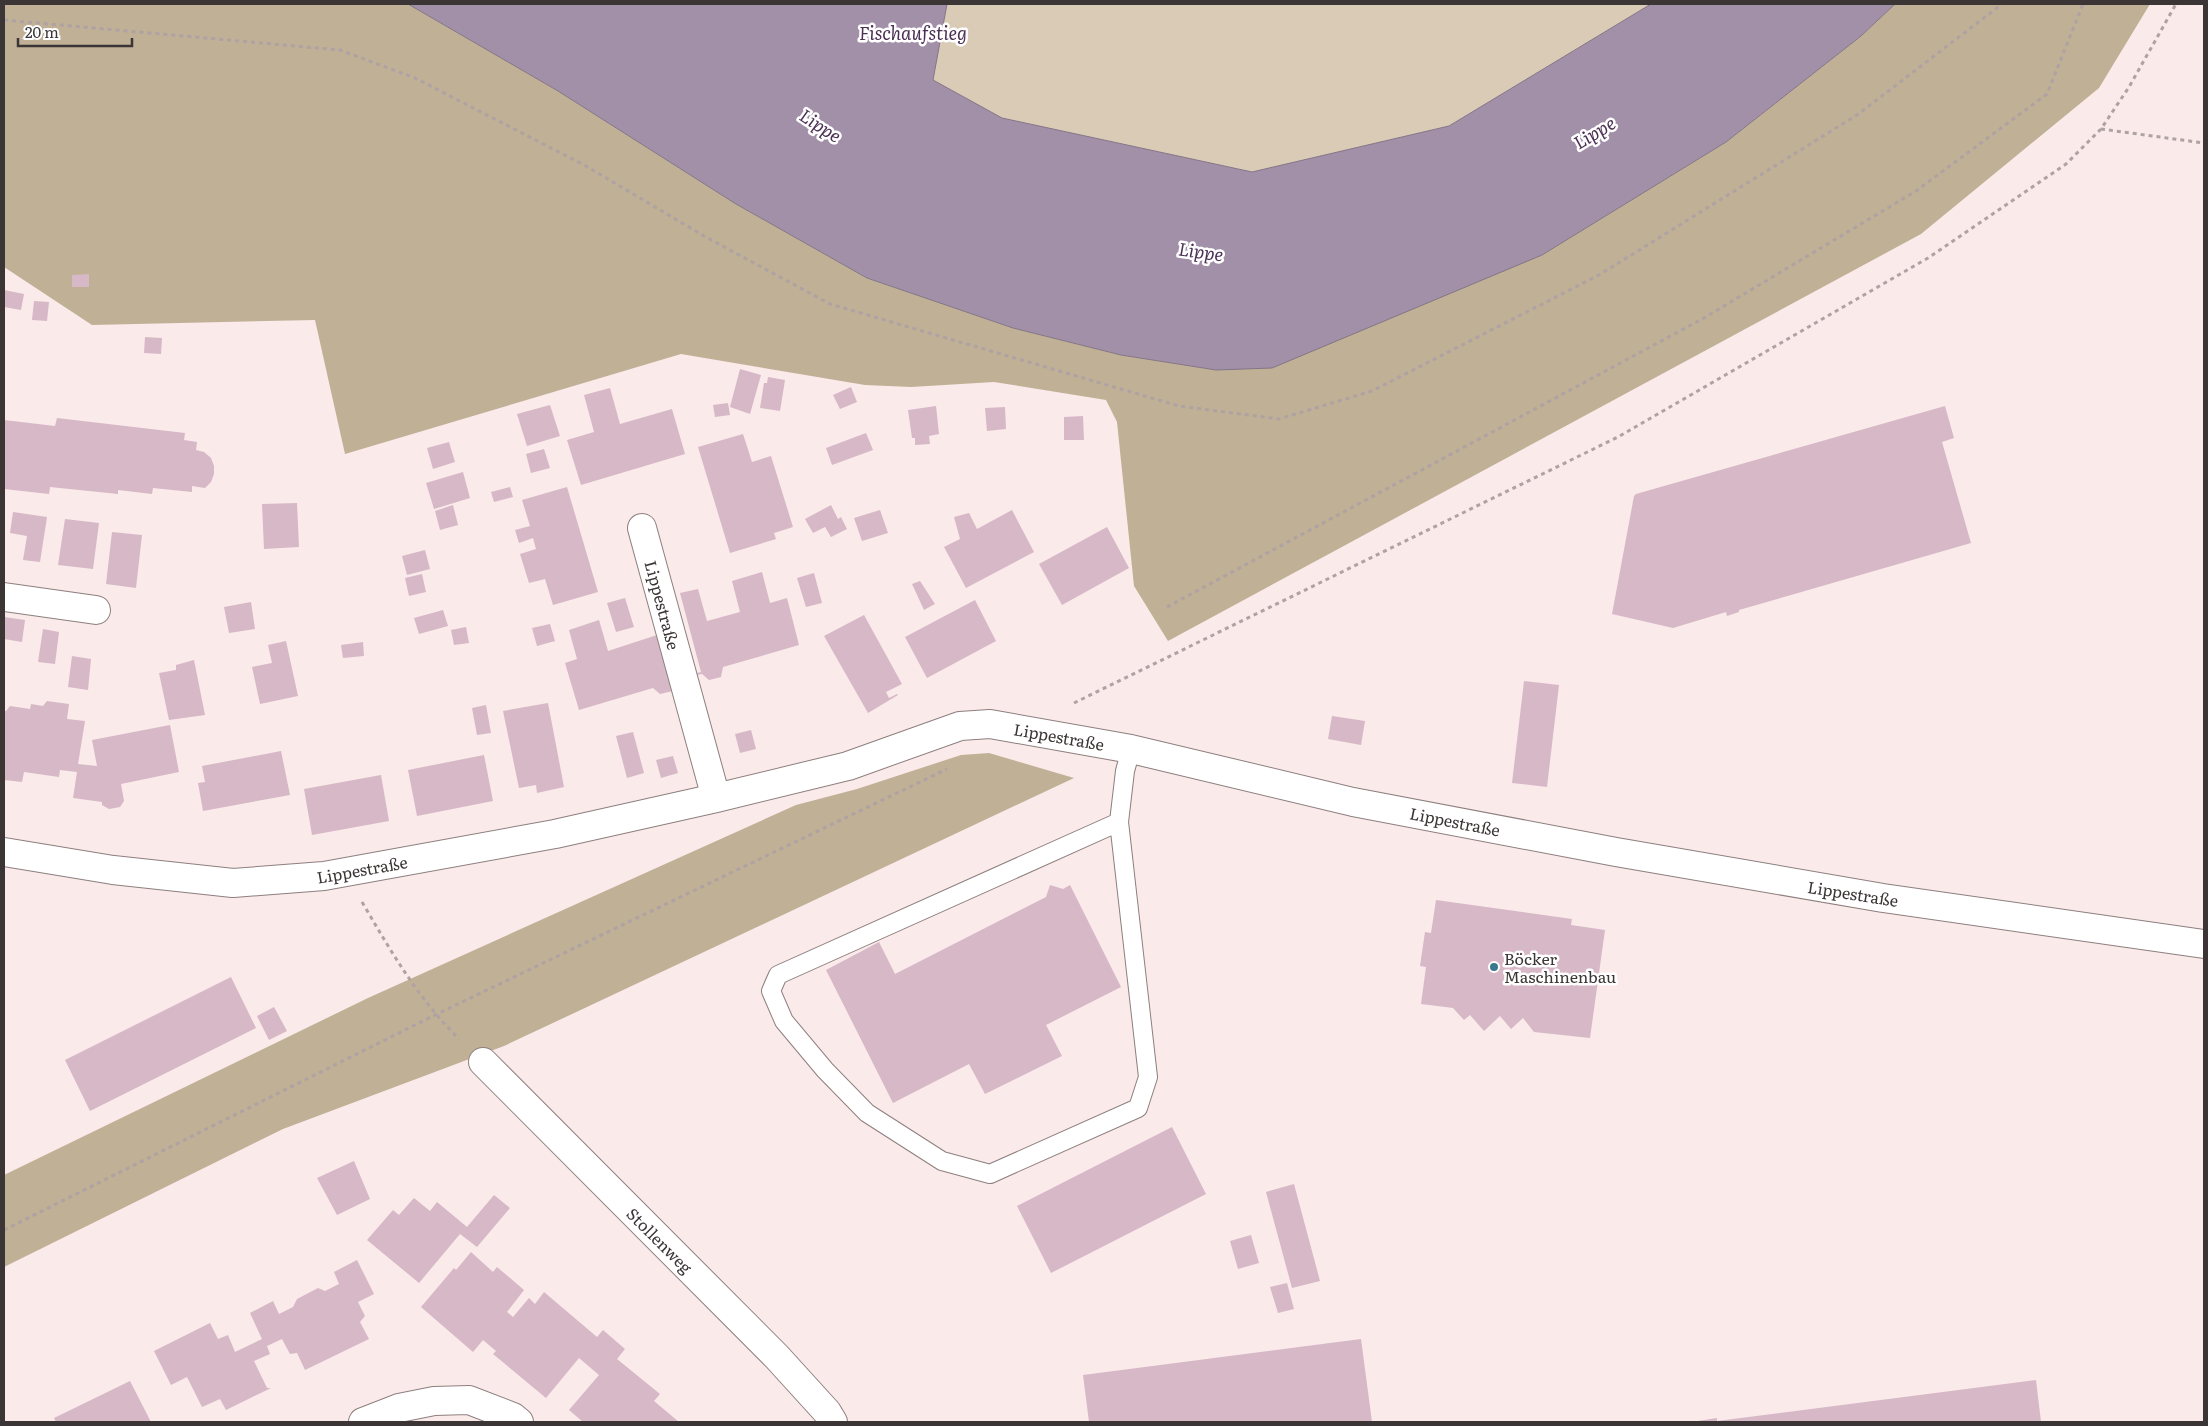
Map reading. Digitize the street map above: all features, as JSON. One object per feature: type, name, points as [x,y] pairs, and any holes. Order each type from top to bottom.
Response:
[{"type":"street","name":"Lippestraße","points":[[642,528],[716,798]]},
{"type":"street","points":[[4,597],[96,610]]},
{"type":"street","name":"Lippestraße","points":[[4,852],[114,870],[233,883],[270,882],[345,873],[555,834],[716,798],[848,766],[960,726],[990,724],[1131,749],[1353,802],[1616,852],[1883,898],[2204,944]]},
{"type":"street","name":"Stollenweg","points":[[482,1062],[778,1357],[827,1412],[833,1422]]},
{"type":"street","points":[[363,1422],[399,1408],[434,1401],[469,1400],[514,1417],[520,1422]]},
{"type":"lane","points":[[1119,822],[778,975],[772,991],[784,1021],[825,1070],[867,1113],[942,1161],[990,1174],[1138,1108],[1148,1077],[1119,822],[1125,771],[1131,749]]},
{"type":"path","points":[[4,20],[340,50],[415,78],[586,166],[704,236],[830,304],[1179,406],[1279,419],[1372,391],[1599,275],[1857,115],[2002,4]]},
{"type":"path","points":[[1167,607],[1704,318],[1916,191],[2047,94],[2083,4]]},
{"type":"path","points":[[1070,706],[1618,437],[1928,258],[2066,164],[2101,129],[2129,87],[2176,4]]},
{"type":"path","points":[[2101,129],[2204,143]]},
{"type":"path","points":[[4,1230],[435,1015],[953,766]]},
{"type":"path","points":[[345,873],[408,980],[435,1015]]},
{"type":"shaded area","points":[[4,4],[408,4],[558,91],[736,204],[867,278],[1013,328],[1121,355],[1216,370],[1542,255],[1726,142],[1861,36],[1895,4],[2150,4],[2099,88],[1921,234],[1168,641],[1134,586],[1117,422],[1106,400],[994,382],[911,387],[865,385],[681,354],[345,454],[315,320],[92,325],[4,267]]},
{"type":"shaded area","points":[[947,4],[1651,4],[1449,126],[1252,172],[1002,118],[933,80]]},
{"type":"shaded area","points":[[989,753],[1074,778],[504,1046],[283,1129],[4,1267],[4,1175],[368,998],[796,805],[857,789],[961,755]]},
{"type":"water","points":[[408,4],[947,4],[933,80],[1002,118],[1252,172],[1449,126],[1651,4],[1895,4],[1861,36],[1726,142],[1542,255],[1272,368],[1216,370],[1121,355],[1013,328],[867,278],[736,204],[558,91]]},
{"type":"building","points":[[89,274],[89,287],[72,287],[72,275]]},
{"type":"building","points":[[4,290],[24,294],[21,310],[4,307]]},
{"type":"building","points":[[34,301],[49,302],[47,321],[32,320]]},
{"type":"building","points":[[145,337],[162,338],[161,354],[144,353]]},
{"type":"building","points":[[740,369],[761,375],[750,414],[730,407]]},
{"type":"building","points":[[768,377],[785,380],[780,411],[760,408],[764,383],[767,383]]},
{"type":"building","points":[[851,387],[857,402],[840,409],[833,395]]},
{"type":"building","points":[[610,388],[620,424],[672,409],[685,454],[581,485],[567,440],[594,432],[584,395]]},
{"type":"building","points":[[728,403],[730,415],[715,417],[713,405]]},
{"type":"building","points":[[550,405],[560,436],[527,446],[517,414]]},
{"type":"building","points":[[936,406],[939,434],[929,436],[930,444],[915,445],[915,438],[912,438],[908,410]]},
{"type":"building","points":[[1945,406],[1954,438],[1942,442],[1971,543],[1739,610],[1739,612],[1727,616],[1726,612],[1673,628],[1612,614],[1634,496],[1636,494]]},
{"type":"building","points":[[1005,407],[1006,429],[987,431],[985,408]]},
{"type":"building","points":[[1083,416],[1084,440],[1064,440],[1064,417]]},
{"type":"building","points":[[57,418],[185,433],[184,440],[197,442],[196,450],[204,452],[211,458],[214,474],[211,482],[205,488],[192,486],[192,492],[153,488],[152,494],[118,490],[118,494],[50,487],[49,494],[4,489],[4,420],[55,426]]},
{"type":"building","points":[[866,433],[873,450],[832,465],[826,448]]},
{"type":"building","points":[[743,434],[752,462],[771,456],[793,527],[774,533],[776,539],[730,553],[698,447]]},
{"type":"building","points":[[449,442],[455,462],[433,469],[427,448]]},
{"type":"building","points":[[544,449],[550,468],[531,473],[526,454]]},
{"type":"building","points":[[463,472],[470,498],[434,509],[426,483]]},
{"type":"building","points":[[510,487],[513,497],[494,502],[491,492]]},
{"type":"building","points":[[567,487],[598,592],[553,605],[545,579],[529,583],[520,554],[536,549],[533,538],[519,543],[515,530],[530,526],[522,500]]},
{"type":"building","points":[[297,503],[299,547],[264,549],[262,504]]},
{"type":"building","points":[[453,505],[458,525],[440,530],[435,511]]},
{"type":"building","points":[[831,505],[838,519],[841,517],[847,529],[831,537],[825,527],[813,533],[805,519]]},
{"type":"building","points":[[880,510],[888,533],[862,541],[854,518]]},
{"type":"building","points":[[1012,510],[1034,552],[966,588],[944,547],[960,539],[954,517],[969,513],[977,529]]},
{"type":"building","points":[[13,512],[47,517],[40,562],[23,560],[27,536],[10,533]]},
{"type":"building","points":[[65,519],[99,523],[93,569],[58,565]]},
{"type":"building","points":[[1107,527],[1129,568],[1062,605],[1039,564]]},
{"type":"building","points":[[112,532],[142,535],[136,588],[106,584]]},
{"type":"building","points":[[425,550],[430,569],[407,575],[402,556]]},
{"type":"building","points":[[762,572],[770,603],[787,598],[799,645],[723,667],[721,677],[709,680],[702,674],[697,675],[697,673],[701,672],[680,593],[698,589],[707,621],[740,612],[732,581]]},
{"type":"building","points":[[814,573],[822,603],[806,607],[797,578]]},
{"type":"building","points":[[422,574],[426,592],[409,596],[405,578]]},
{"type":"building","points":[[920,581],[935,604],[924,610],[912,584]]},
{"type":"building","points":[[625,598],[634,627],[616,632],[607,603]]},
{"type":"building","points":[[975,600],[996,641],[927,678],[905,637]]},
{"type":"building","points":[[251,602],[255,629],[229,633],[224,607]]},
{"type":"building","points":[[443,610],[448,626],[419,634],[414,618]]},
{"type":"building","points":[[864,615],[902,684],[886,692],[889,698],[898,695],[868,713],[824,636]]},
{"type":"building","points":[[4,617],[25,620],[22,642],[4,639]]},
{"type":"building","points":[[599,620],[608,651],[660,634],[673,691],[660,694],[653,688],[579,710],[565,663],[577,659],[569,630]]},
{"type":"building","points":[[550,624],[555,641],[537,646],[532,628]]},
{"type":"building","points":[[466,627],[469,643],[454,645],[451,630]]},
{"type":"building","points":[[43,629],[59,632],[55,664],[38,662]]},
{"type":"building","points":[[286,641],[298,696],[260,704],[252,667],[272,663],[268,645]]},
{"type":"building","points":[[363,642],[364,656],[343,658],[341,645]]},
{"type":"building","points":[[72,656],[91,659],[88,690],[68,687]]},
{"type":"building","points":[[194,660],[205,715],[169,720],[159,673],[176,670],[176,665]]},
{"type":"building","points":[[1524,681],[1559,685],[1547,787],[1512,783]]},
{"type":"building","points":[[47,701],[69,704],[67,719],[85,721],[78,764],[97,766],[92,740],[170,725],[179,772],[121,784],[124,801],[120,807],[109,809],[102,805],[102,802],[73,798],[77,772],[60,770],[59,777],[24,772],[22,782],[4,780],[4,711],[10,706],[30,709],[31,704],[43,706]]},
{"type":"building","points":[[548,703],[564,787],[537,793],[536,785],[519,788],[503,711]]},
{"type":"building","points":[[486,705],[491,733],[477,735],[472,708]]},
{"type":"building","points":[[1332,716],[1365,721],[1361,745],[1328,739]]},
{"type":"building","points":[[751,730],[756,749],[740,753],[735,734]]},
{"type":"building","points":[[633,732],[644,773],[627,778],[616,736]]},
{"type":"building","points":[[281,751],[290,795],[203,811],[198,783],[205,782],[202,766]]},
{"type":"building","points":[[484,755],[493,801],[417,816],[408,770]]},
{"type":"building","points":[[673,756],[678,773],[661,778],[656,760]]},
{"type":"building","points":[[381,775],[389,821],[312,835],[304,789]]},
{"type":"building","points":[[1050,885],[1063,889],[1070,885],[1121,987],[1046,1025],[1062,1056],[985,1094],[969,1064],[893,1103],[826,970],[879,942],[895,974],[1046,897]]},
{"type":"building","name":"Böcker Maschinenbau","points":[[1436,900],[1572,919],[1571,925],[1605,930],[1590,1038],[1534,1032],[1523,1018],[1511,1029],[1500,1016],[1484,1031],[1470,1015],[1464,1020],[1453,1008],[1421,1004],[1426,967],[1420,966],[1425,932],[1431,933]]},
{"type":"building","points":[[231,977],[256,1028],[90,1111],[65,1060]]},
{"type":"building","points":[[274,1007],[287,1031],[269,1040],[257,1016]]},
{"type":"building","points":[[1172,1127],[1206,1194],[1051,1273],[1017,1206]]},
{"type":"building","points":[[354,1161],[370,1199],[337,1215],[317,1178]]},
{"type":"building","points":[[1294,1184],[1320,1281],[1292,1288],[1266,1192]]},
{"type":"building","points":[[494,1195],[510,1208],[477,1247],[460,1234],[419,1283],[367,1240],[393,1210],[399,1215],[414,1198],[430,1211],[437,1202],[467,1227]]},
{"type":"building","points":[[1251,1235],[1259,1263],[1238,1269],[1230,1241]]},
{"type":"building","points":[[471,1252],[493,1272],[497,1267],[524,1290],[507,1312],[513,1317],[529,1298],[535,1304],[544,1292],[597,1337],[603,1330],[625,1349],[617,1359],[660,1394],[654,1401],[679,1422],[583,1422],[569,1410],[599,1375],[579,1358],[546,1398],[493,1354],[496,1351],[483,1340],[473,1352],[421,1307],[454,1268],[456,1270]]},
{"type":"building","points":[[357,1260],[374,1294],[358,1302],[365,1316],[360,1322],[369,1339],[305,1370],[297,1353],[290,1354],[282,1339],[267,1346],[270,1354],[254,1361],[267,1388],[271,1388],[226,1410],[220,1399],[202,1407],[187,1377],[171,1385],[154,1351],[210,1323],[218,1339],[228,1335],[235,1352],[262,1339],[250,1313],[273,1301],[279,1314],[293,1307],[297,1299],[318,1288],[325,1291],[339,1284],[334,1272]]},
{"type":"building","points":[[1287,1283],[1294,1309],[1278,1313],[1270,1287]]},
{"type":"building","points":[[1361,1339],[1372,1422],[1089,1422],[1083,1375]]},
{"type":"building","points":[[2036,1380],[2041,1422],[1691,1422],[1717,1418],[1717,1421]]},
{"type":"building","points":[[130,1381],[151,1422],[56,1422],[54,1418]]},
{"type":"place","name":"Böcker Maschinenbau","points":[[1494,967]]},
{"type":"water label","name":"Fischaufstieg","points":[[913,32]]},
{"type":"water label","name":"Lippe","points":[[821,125]]},
{"type":"water label","name":"Lippe","points":[[1594,132]]},
{"type":"water label","name":"Lippe","points":[[1201,251]]}]
